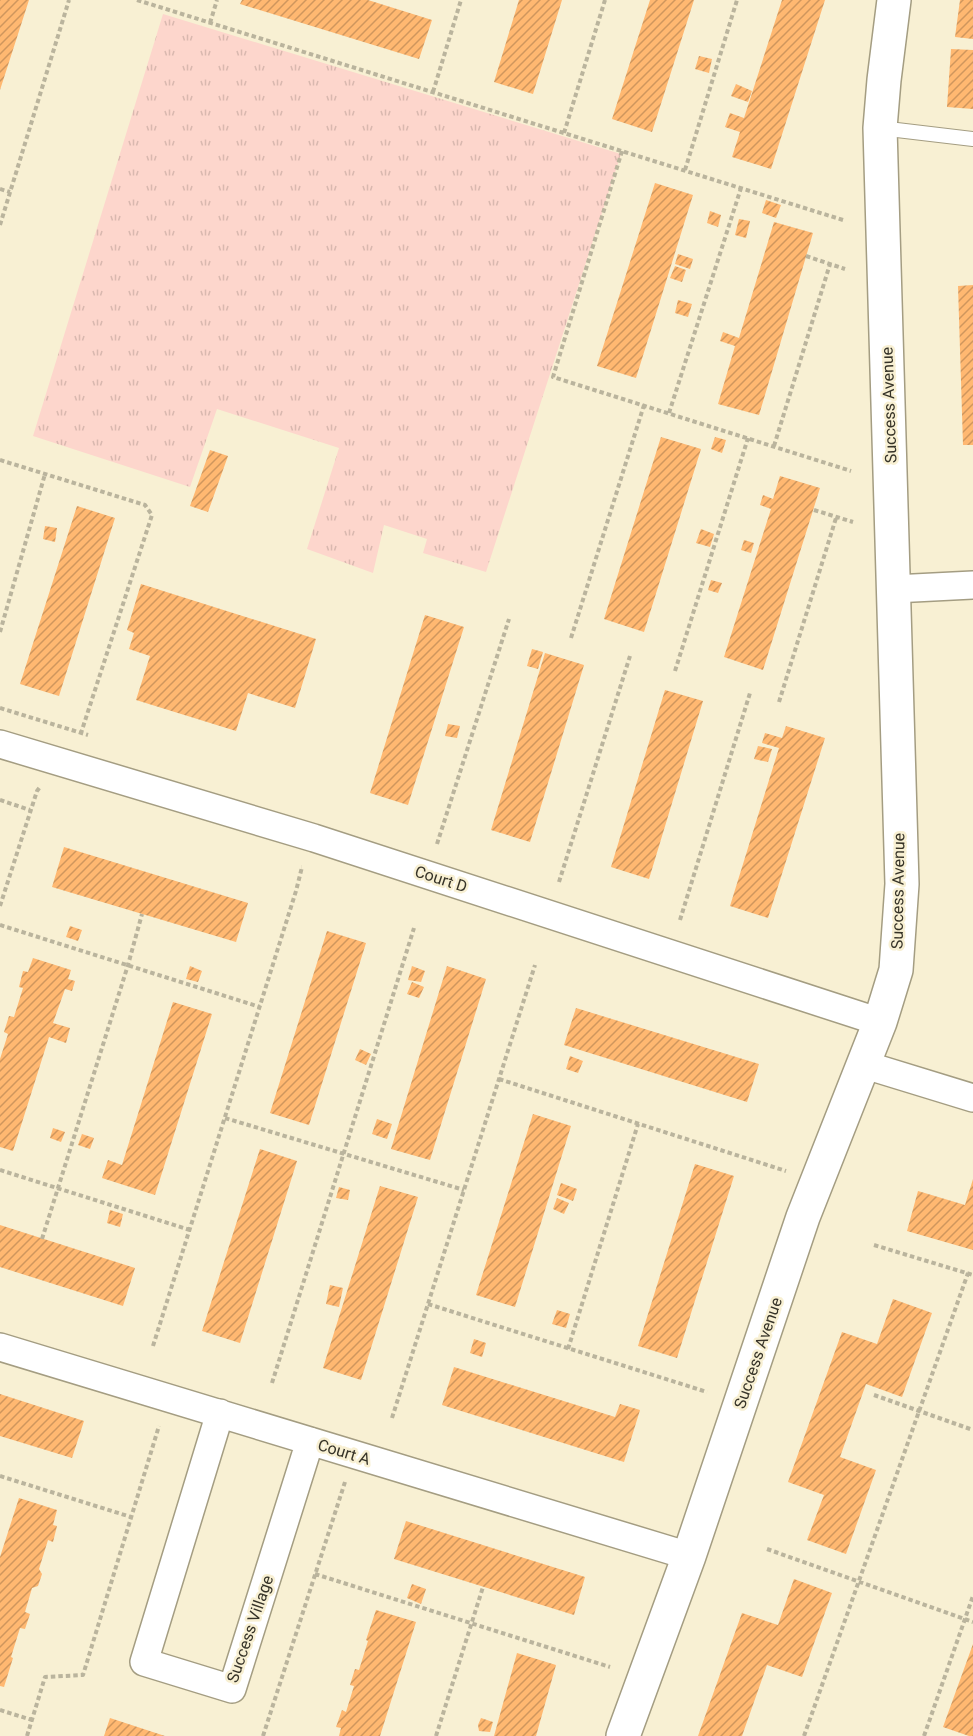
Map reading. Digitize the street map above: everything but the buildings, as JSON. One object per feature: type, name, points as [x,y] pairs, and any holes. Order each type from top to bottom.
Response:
[{"type":"street","name":"Success Avenue","points":[[624,1736],[688,1556],[803,1217],[880,1022],[896,970],[902,884],[880,128],[894,0]]},
{"type":"street","points":[[894,589],[973,585]]},
{"type":"street","name":"Court D","points":[[0,744],[314,838],[880,1022]]},
{"type":"street","points":[[862,1064],[973,1098]]},
{"type":"street","name":"Court A","points":[[0,1347],[688,1556]]},
{"type":"street","name":"Success Village","points":[[220,1413],[144,1662],[232,1689],[310,1441]]},
{"type":"lane","points":[[880,128],[973,139]]},
{"type":"path","points":[[0,225],[69,0]]},
{"type":"path","points":[[137,0],[843,220]]},
{"type":"path","points":[[210,23],[217,0]]},
{"type":"path","points":[[433,92],[461,0]]},
{"type":"path","points":[[564,133],[605,0]]},
{"type":"path","points":[[685,170],[737,0]]},
{"type":"path","points":[[622,151],[553,377],[851,471]]},
{"type":"path","points":[[669,413],[741,188]]},
{"type":"path","points":[[0,189],[10,192]]},
{"type":"path","points":[[806,256],[845,269]]},
{"type":"path","points":[[774,446],[830,264]]},
{"type":"path","points":[[571,638],[644,405]]},
{"type":"path","points":[[675,671],[748,438]]},
{"type":"path","points":[[0,460],[145,505],[152,515],[81,733]]},
{"type":"path","points":[[0,632],[45,474]]},
{"type":"path","points":[[814,510],[853,522]]},
{"type":"path","points":[[779,702],[836,518]]},
{"type":"path","points":[[438,844],[509,619]]},
{"type":"path","points":[[559,882],[630,656]]},
{"type":"path","points":[[680,920],[750,693]]},
{"type":"path","points":[[0,708],[88,735]]},
{"type":"path","points":[[0,906],[36,791],[48,785]]},
{"type":"path","points":[[0,800],[30,810]]},
{"type":"path","points":[[153,1346],[296,891],[302,867],[291,863]]},
{"type":"path","points":[[42,1239],[142,914]]},
{"type":"path","points":[[0,925],[260,1007]]},
{"type":"path","points":[[272,1383],[414,928]]},
{"type":"path","points":[[392,1418],[535,965]]},
{"type":"path","points":[[499,1079],[786,1171]]},
{"type":"path","points":[[225,1118],[464,1190]]},
{"type":"path","points":[[568,1349],[638,1124]]},
{"type":"path","points":[[0,1170],[190,1230]]},
{"type":"path","points":[[874,1245],[973,1275]]},
{"type":"path","points":[[804,1736],[968,1273]]},
{"type":"path","points":[[428,1304],[706,1392]]},
{"type":"path","points":[[874,1395],[973,1430]]},
{"type":"path","points":[[27,1736],[45,1677],[83,1675],[159,1426]]},
{"type":"path","points":[[263,1736],[348,1472]]},
{"type":"path","points":[[0,1476],[131,1517]]},
{"type":"path","points":[[767,1549],[973,1622]]},
{"type":"path","points":[[315,1574],[610,1667]]},
{"type":"path","points":[[436,1736],[483,1587]]},
{"type":"path","points":[[924,1736],[973,1596]]},
{"type":"path","points":[[0,1710],[32,1720]]},
{"type":"green space","points":[[163,14],[621,154],[486,572],[423,553],[427,539],[384,525],[373,573],[307,549],[339,448],[217,409],[190,487],[33,436]]}]
